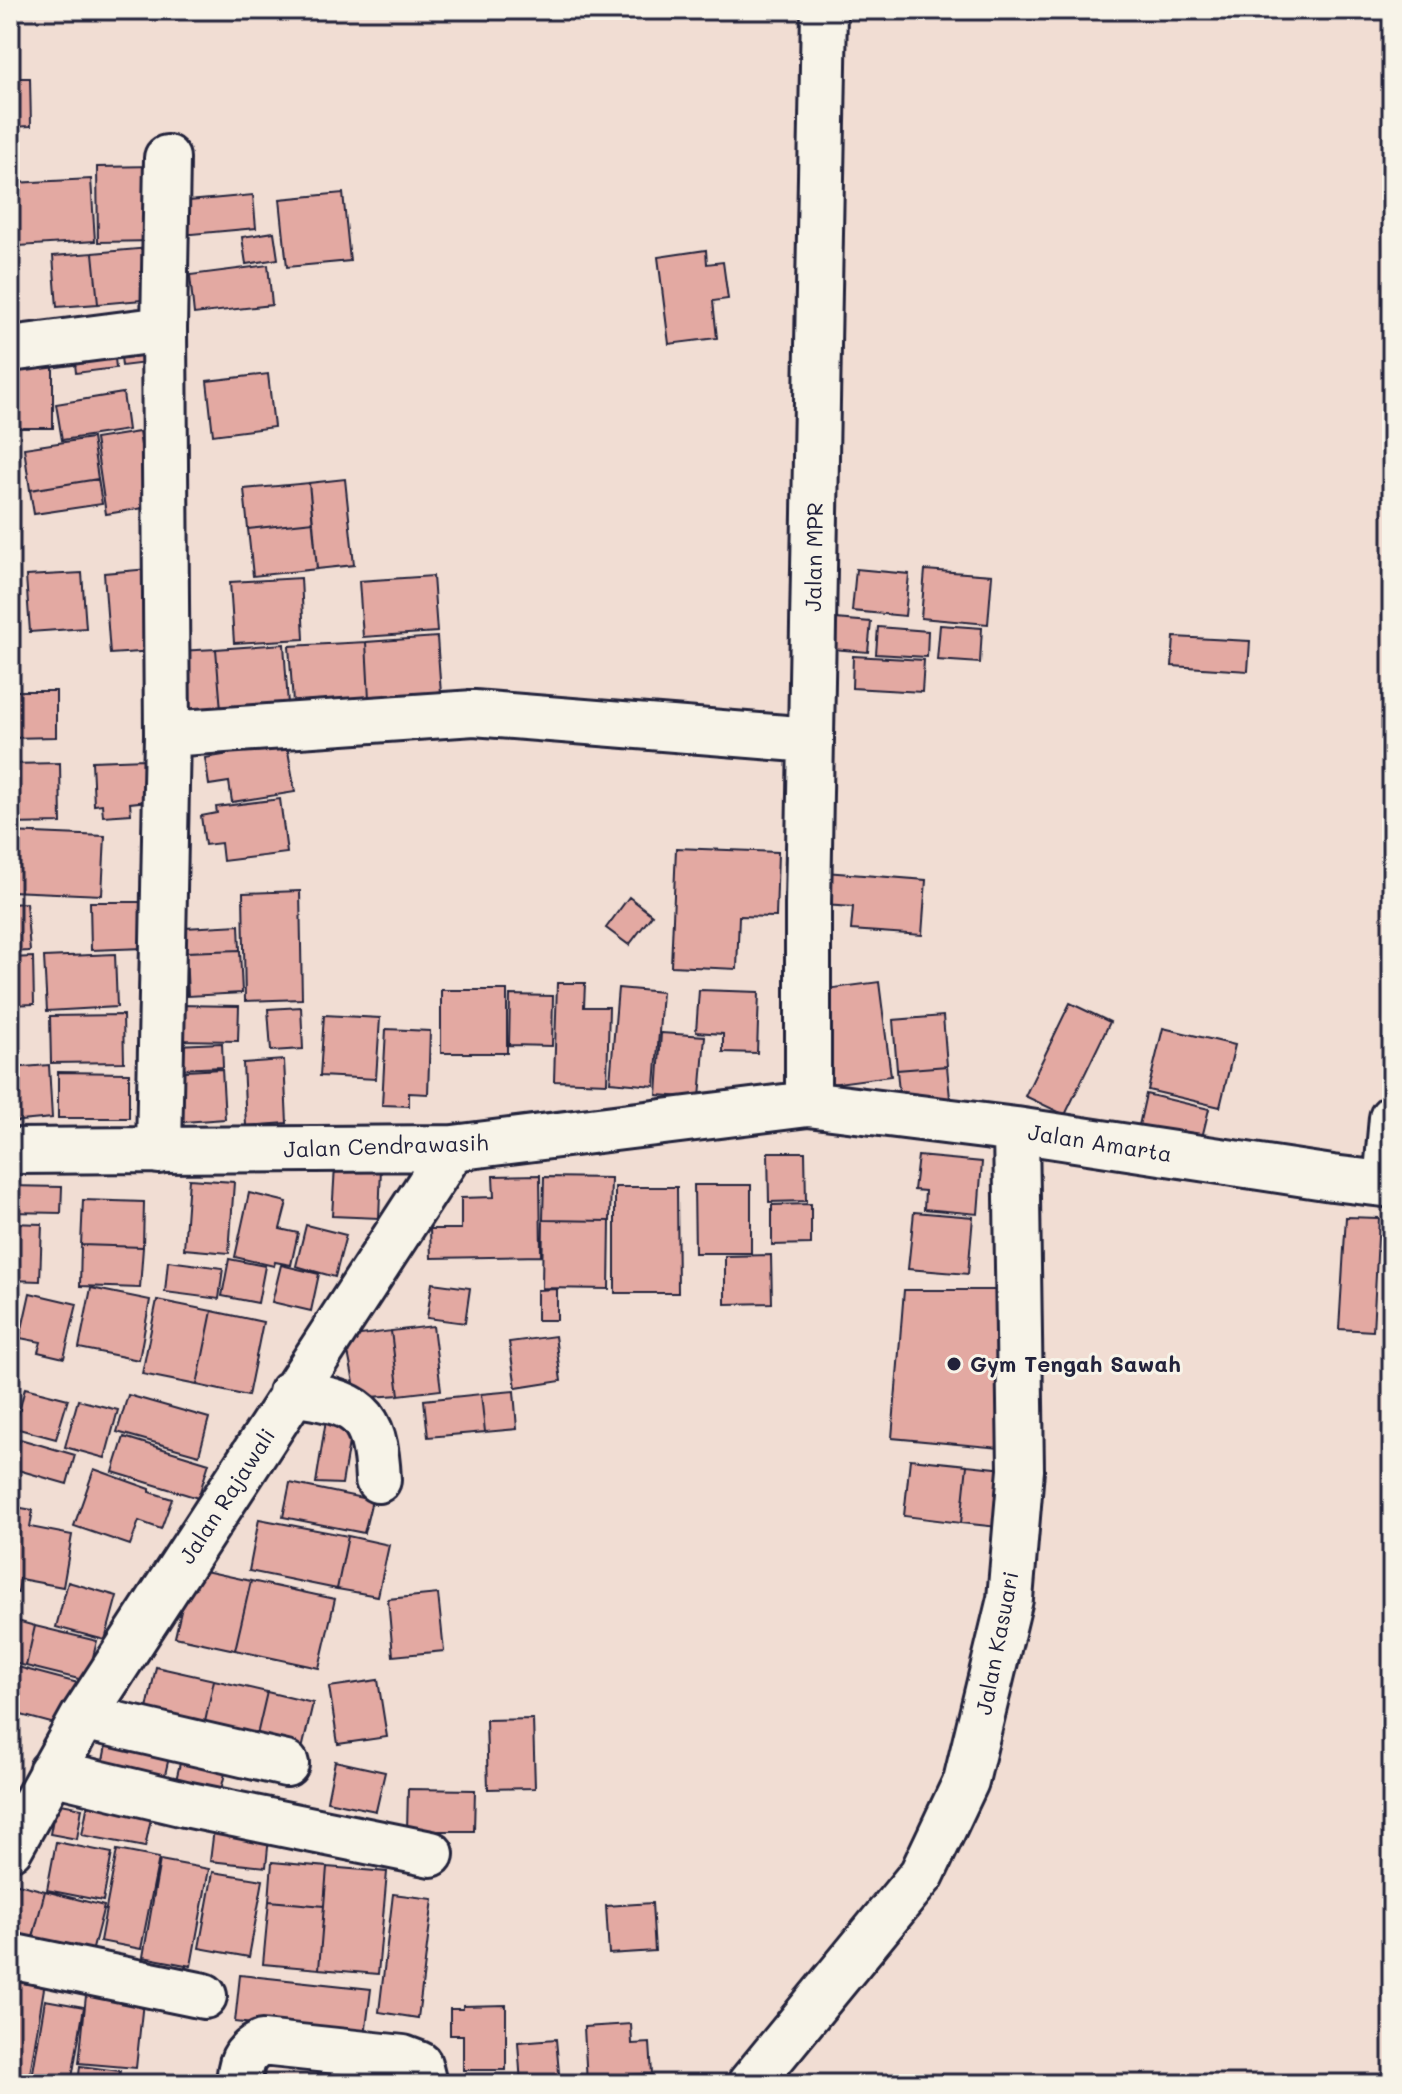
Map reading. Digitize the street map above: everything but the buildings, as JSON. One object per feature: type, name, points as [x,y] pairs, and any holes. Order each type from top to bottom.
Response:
[{"type":"street","name":"Jalan MPR","points":[[808,1104],[824,10]]},
{"type":"street","points":[[159,1151],[167,734],[164,329],[167,158]]},
{"type":"street","points":[[10,349],[164,329]]},
{"type":"street","points":[[167,734],[474,713],[811,740]]},
{"type":"street","name":"Jalan Cendrawasih","points":[[10,1151],[453,1148],[808,1104]]},
{"type":"street","name":"Jalan Amarta","points":[[808,1104],[1016,1130],[1389,1185]]},
{"type":"street","points":[[1389,1185],[1392,1118]]},
{"type":"street","name":"Jalan Kasuari","points":[[750,2084],[922,1874],[966,1781],[1010,1599],[1021,1470],[1016,1130]]},
{"type":"street","name":"Jalan Rajawali","points":[[10,1848],[83,1717],[453,1148]]},
{"type":"street","points":[[291,1393],[320,1398],[359,1413],[367,1421],[376,1445],[378,1480]]},
{"type":"street","points":[[83,1717],[286,1764]]},
{"type":"street","points":[[51,1772],[185,1804],[431,1854]]},
{"type":"street","points":[[10,1956],[204,1996]]},
{"type":"street","points":[[239,2084],[241,2065],[249,2051],[262,2043],[403,2058],[419,2064],[424,2084]]},
{"type":"place","name":"Gym Tengah Sawah","points":[[954,1364]]}]
